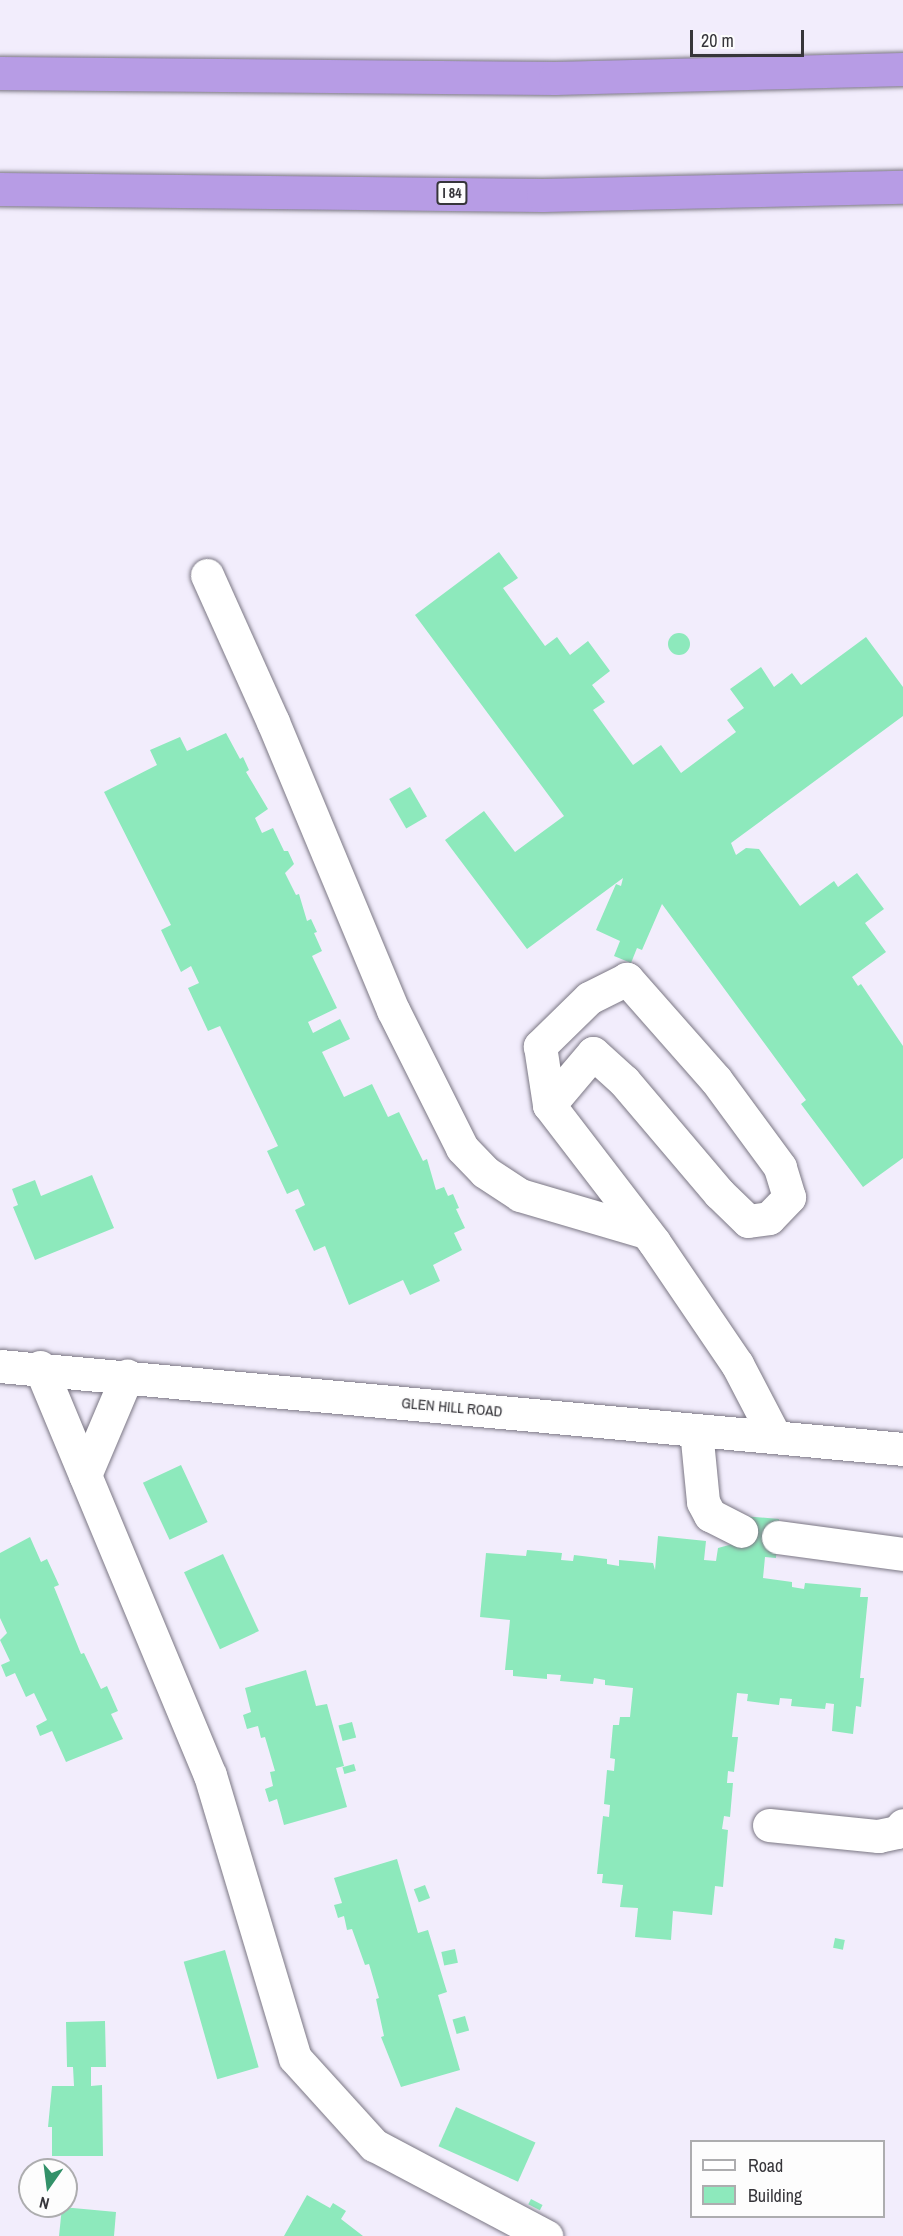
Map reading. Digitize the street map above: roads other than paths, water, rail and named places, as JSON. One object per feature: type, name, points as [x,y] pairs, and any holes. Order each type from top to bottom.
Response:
[{"type":"highway","points":[[0,73],[555,78],[903,69]]},
{"type":"highway","name":"I 84","points":[[0,189],[543,195],[903,187]]},
{"type":"street","points":[[207,575],[273,722],[393,1010],[462,1148],[485,1172],[520,1196],[646,1232]]},
{"type":"street","points":[[549,1104],[593,1053],[624,1081],[719,1193],[748,1221],[770,1218],[789,1197],[780,1167],[716,1080],[627,979],[589,998],[540,1046],[549,1104],[646,1232],[737,1364],[775,1437]]},
{"type":"street","name":"GLEN HILL ROAD","points":[[0,1366],[40,1367],[903,1449]]},
{"type":"street","points":[[40,1367],[210,1775],[295,2058],[374,2145],[546,2236]]},
{"type":"street","points":[[85,1475],[127,1376]]},
{"type":"street","points":[[696,1430],[703,1502],[710,1515],[741,1531]]},
{"type":"street","points":[[778,1537],[903,1554]]},
{"type":"street","points":[[770,1825],[878,1836],[897,1832],[903,1824]]}]
